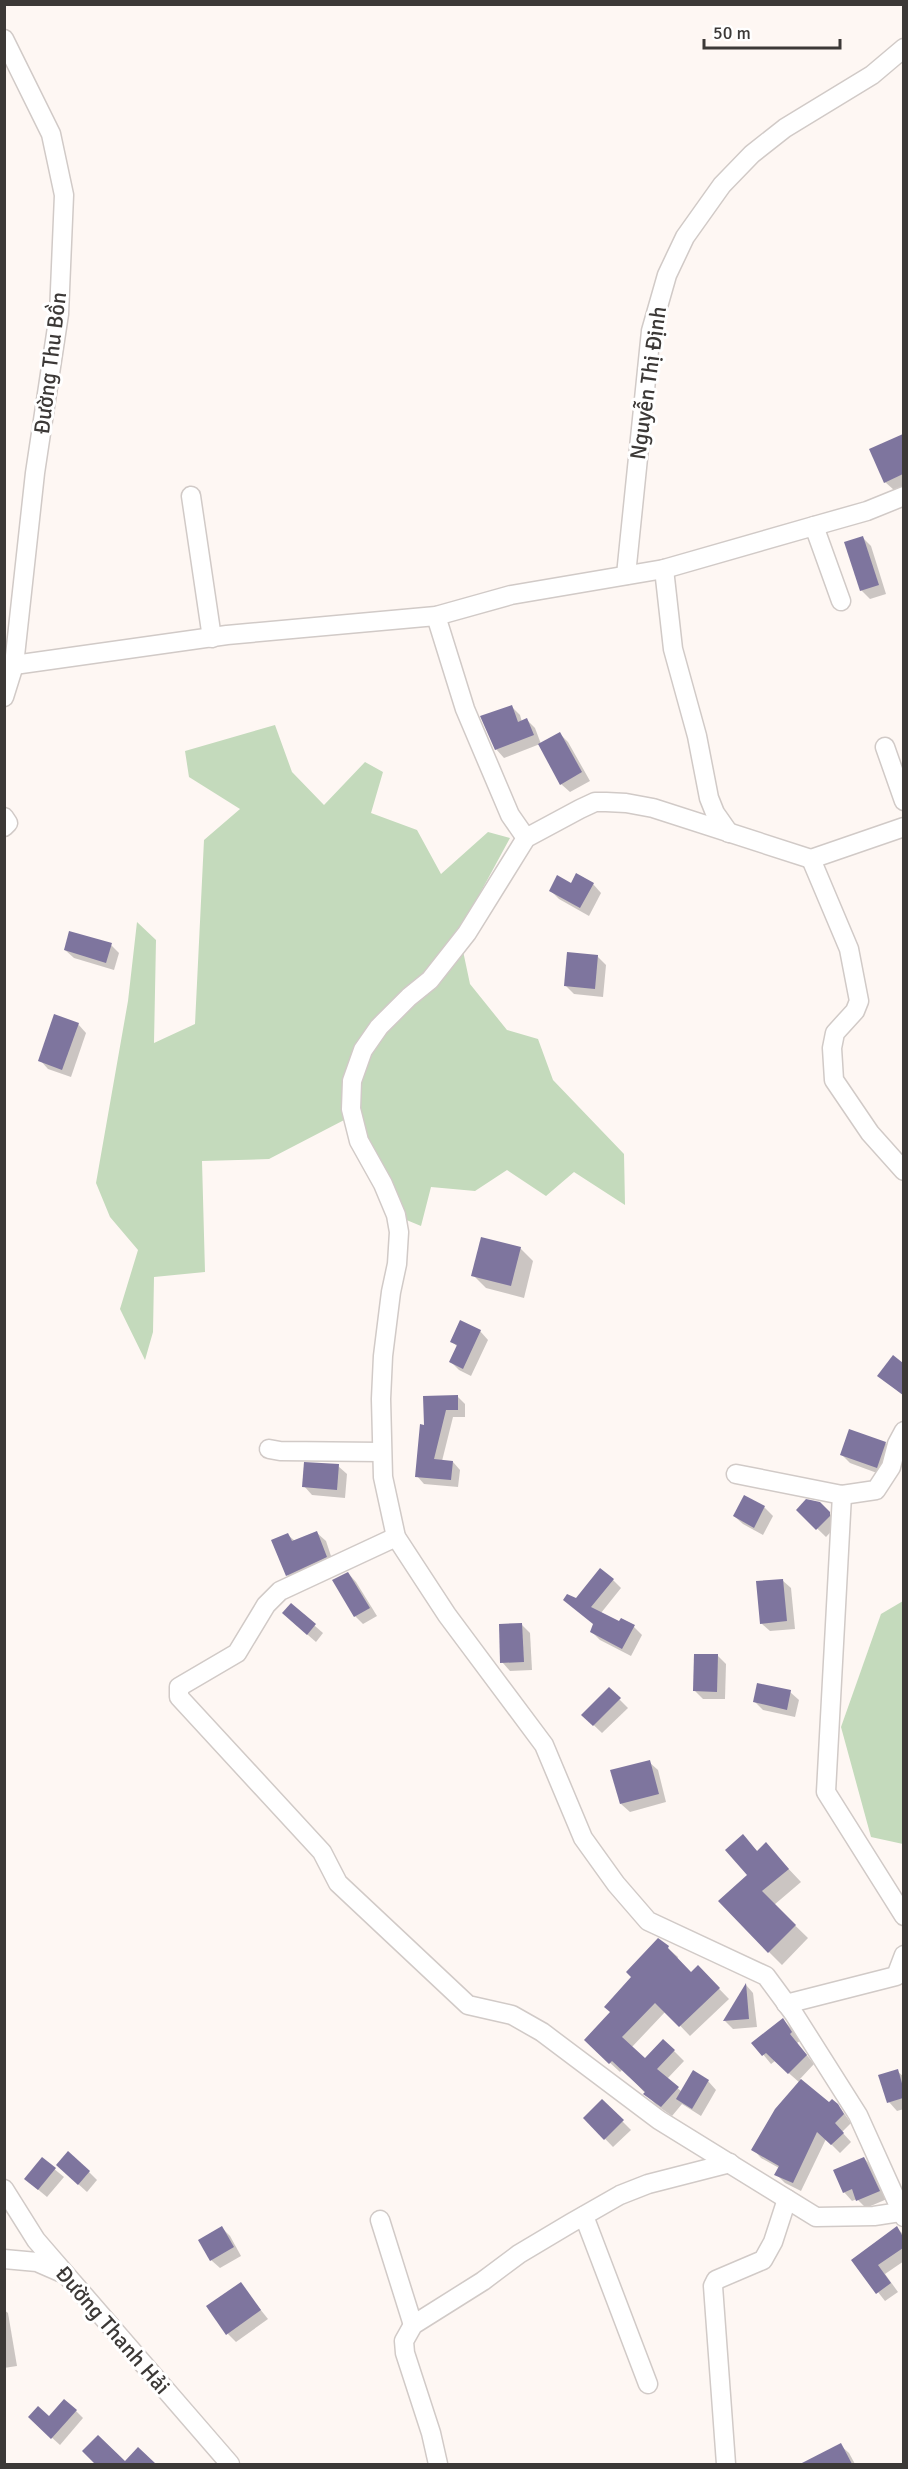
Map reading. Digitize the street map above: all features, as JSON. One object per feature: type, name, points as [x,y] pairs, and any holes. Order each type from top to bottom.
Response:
[{"type":"street","name":"Đường Thu Bồn","points":[[4,39],[51,134],[64,195],[59,314],[35,473],[14,665],[4,697]]},
{"type":"street","name":"Nguyễn Thị Định","points":[[626,574],[651,331],[667,275],[685,237],[722,185],[752,154],[785,128],[872,75],[903,48]]},
{"type":"street","points":[[14,665],[212,638],[436,616],[511,595],[664,568],[867,511],[903,495]]},
{"type":"street","points":[[191,496],[212,638]]},
{"type":"street","points":[[814,526],[841,601]]},
{"type":"street","points":[[664,568],[673,649],[697,736],[709,798],[715,813],[729,833]]},
{"type":"street","points":[[436,616],[465,709],[510,815],[526,838]]},
{"type":"street","points":[[885,747],[903,801]]},
{"type":"street","points":[[396,1537],[280,1591],[266,1605],[237,1653],[179,1687],[179,1697],[322,1852],[338,1883],[468,2005],[512,2015],[542,2032],[659,2120],[816,2217],[902,2214],[858,2115],[766,1976],[648,1921],[616,1884],[583,1838],[544,1745],[447,1616],[396,1537],[383,1477],[381,1452],[383,1356],[397,1264],[399,1232],[396,1215],[383,1184],[359,1141],[351,1108],[352,1081],[363,1050],[379,1027],[430,980],[468,933],[526,838],[579,809],[595,802],[626,803],[653,808],[811,859],[903,827]]},
{"type":"street","points":[[4,818],[8,823],[4,827]]},
{"type":"street","points":[[811,859],[849,949],[859,1001],[855,1011],[835,1033],[832,1048],[834,1080],[870,1133],[903,1171]]},
{"type":"street","points":[[736,1474],[842,1495],[876,1490],[891,1467],[903,1431]]},
{"type":"street","points":[[269,1449],[381,1452]]},
{"type":"street","points":[[842,1495],[826,1792],[903,1916]]},
{"type":"street","points":[[786,2004],[896,1977],[903,1955]]},
{"type":"street","points":[[438,2464],[431,2433],[405,2354],[404,2341],[413,2325],[483,2281],[519,2254],[620,2195],[648,2184],[730,2163]]},
{"type":"street","name":"Đường Thanh Hải","points":[[4,2189],[36,2241],[230,2464]]},
{"type":"street","points":[[726,2464],[713,2286],[716,2280],[763,2260],[773,2242],[787,2199]]},
{"type":"street","points":[[584,2216],[648,2384]]},
{"type":"street","points":[[380,2220],[413,2325]]},
{"type":"street","points":[[4,2259],[37,2262],[66,2275]]},
{"type":"green space","points":[[275,725],[292,772],[324,805],[365,762],[383,772],[371,813],[417,830],[441,874],[488,832],[510,838],[459,932],[470,984],[507,1030],[538,1039],[553,1080],[624,1154],[625,1205],[574,1172],[546,1196],[507,1170],[475,1191],[431,1187],[421,1226],[392,1214],[348,1118],[269,1159],[202,1161],[205,1272],[154,1277],[153,1332],[145,1360],[120,1309],[138,1250],[110,1217],[96,1183],[128,1001],[137,922],[156,940],[154,1043],[195,1024],[204,840],[240,809],[189,777],[185,751]]},
{"type":"green space","points":[[903,1601],[903,1844],[871,1837],[841,1727],[881,1614]]},
{"type":"building","points":[[903,434],[903,474],[884,483],[869,449]]},
{"type":"building","points":[[863,536],[879,585],[860,591],[844,542]]},
{"type":"building","points":[[512,705],[518,722],[527,718],[534,735],[495,750],[480,716]]},
{"type":"building","points":[[560,732],[582,772],[560,785],[538,744]]},
{"type":"building","points":[[576,873],[594,883],[580,908],[549,891],[557,875],[571,883]]},
{"type":"building","points":[[69,931],[112,943],[106,963],[64,950]]},
{"type":"building","points":[[567,952],[598,955],[595,989],[564,986]]},
{"type":"building","points":[[54,1014],[79,1023],[62,1070],[38,1061]]},
{"type":"building","points":[[481,1237],[521,1247],[511,1286],[471,1276]]},
{"type":"building","points":[[460,1320],[481,1330],[463,1369],[449,1362],[457,1345],[450,1342]]},
{"type":"building","points":[[893,1355],[903,1363],[903,1395],[877,1376]]},
{"type":"building","points":[[458,1395],[458,1410],[446,1410],[434,1459],[453,1461],[451,1480],[415,1477],[420,1424],[424,1425],[423,1396]]},
{"type":"building","points":[[849,1429],[886,1442],[877,1468],[840,1455]]},
{"type":"building","points":[[304,1462],[339,1464],[337,1490],[302,1487]]},
{"type":"building","points":[[744,1495],[765,1506],[754,1528],[733,1516]]},
{"type":"building","points":[[806,1499],[820,1502],[830,1512],[830,1516],[816,1530],[796,1510]]},
{"type":"building","points":[[317,1531],[327,1557],[286,1576],[271,1540],[288,1533],[292,1541]]},
{"type":"building","points":[[600,1568],[614,1579],[591,1607],[619,1621],[621,1618],[635,1625],[622,1649],[590,1632],[593,1624],[563,1600],[567,1594],[576,1598]]},
{"type":"building","points":[[348,1572],[370,1608],[354,1617],[332,1580]]},
{"type":"building","points":[[783,1579],[787,1621],[760,1624],[756,1581]]},
{"type":"building","points":[[291,1603],[316,1624],[307,1635],[282,1613]]},
{"type":"building","points":[[522,1623],[524,1662],[500,1663],[499,1624]]},
{"type":"building","points":[[694,1654],[718,1654],[717,1692],[693,1691]]},
{"type":"building","points":[[757,1683],[791,1690],[787,1710],[753,1702]]},
{"type":"building","points":[[609,1687],[621,1698],[593,1726],[581,1715]]},
{"type":"building","points":[[650,1760],[659,1794],[620,1804],[610,1770]]},
{"type":"building","points":[[743,1834],[757,1851],[766,1842],[789,1869],[762,1891],[796,1925],[768,1953],[718,1901],[747,1875],[725,1850]]},
{"type":"building","points":[[658,1938],[669,1946],[668,1948],[691,1972],[698,1965],[720,1988],[679,2027],[655,2003],[622,2037],[645,2058],[663,2039],[675,2050],[657,2069],[679,2087],[661,2107],[643,2094],[645,2092],[612,2061],[609,2064],[584,2040],[610,2012],[604,2007],[631,1977],[626,1972]]},
{"type":"building","points":[[746,1983],[749,2019],[723,2021]]},
{"type":"building","points":[[783,2018],[792,2032],[790,2034],[807,2055],[788,2074],[766,2053],[762,2056],[751,2043]]},
{"type":"building","points":[[898,2069],[903,2087],[903,2098],[887,2103],[878,2075]]},
{"type":"building","points":[[693,2070],[709,2080],[692,2109],[676,2099]]},
{"type":"building","points":[[801,2079],[829,2102],[832,2099],[838,2104],[844,2114],[835,2123],[844,2133],[831,2145],[817,2132],[793,2183],[774,2175],[779,2166],[751,2150],[775,2109]]},
{"type":"building","points":[[602,2099],[624,2120],[604,2140],[583,2118]]},
{"type":"building","points":[[68,2151],[90,2171],[78,2185],[56,2165]]},
{"type":"building","points":[[42,2157],[56,2168],[38,2190],[24,2179]]},
{"type":"building","points":[[864,2157],[880,2191],[856,2201],[852,2189],[843,2193],[833,2170]]},
{"type":"building","points":[[222,2226],[234,2247],[210,2261],[198,2240]]},
{"type":"building","points":[[897,2226],[903,2237],[903,2248],[878,2265],[891,2283],[876,2294],[851,2260]]},
{"type":"building","points":[[241,2282],[261,2310],[226,2335],[206,2306]]},
{"type":"building","points":[[64,2399],[77,2410],[51,2439],[28,2417],[38,2406],[49,2416]]},
{"type":"building","points":[[98,2435],[125,2461],[138,2447],[156,2464],[95,2464],[82,2451]]},
{"type":"building","points":[[841,2443],[852,2464],[800,2464]]}]
